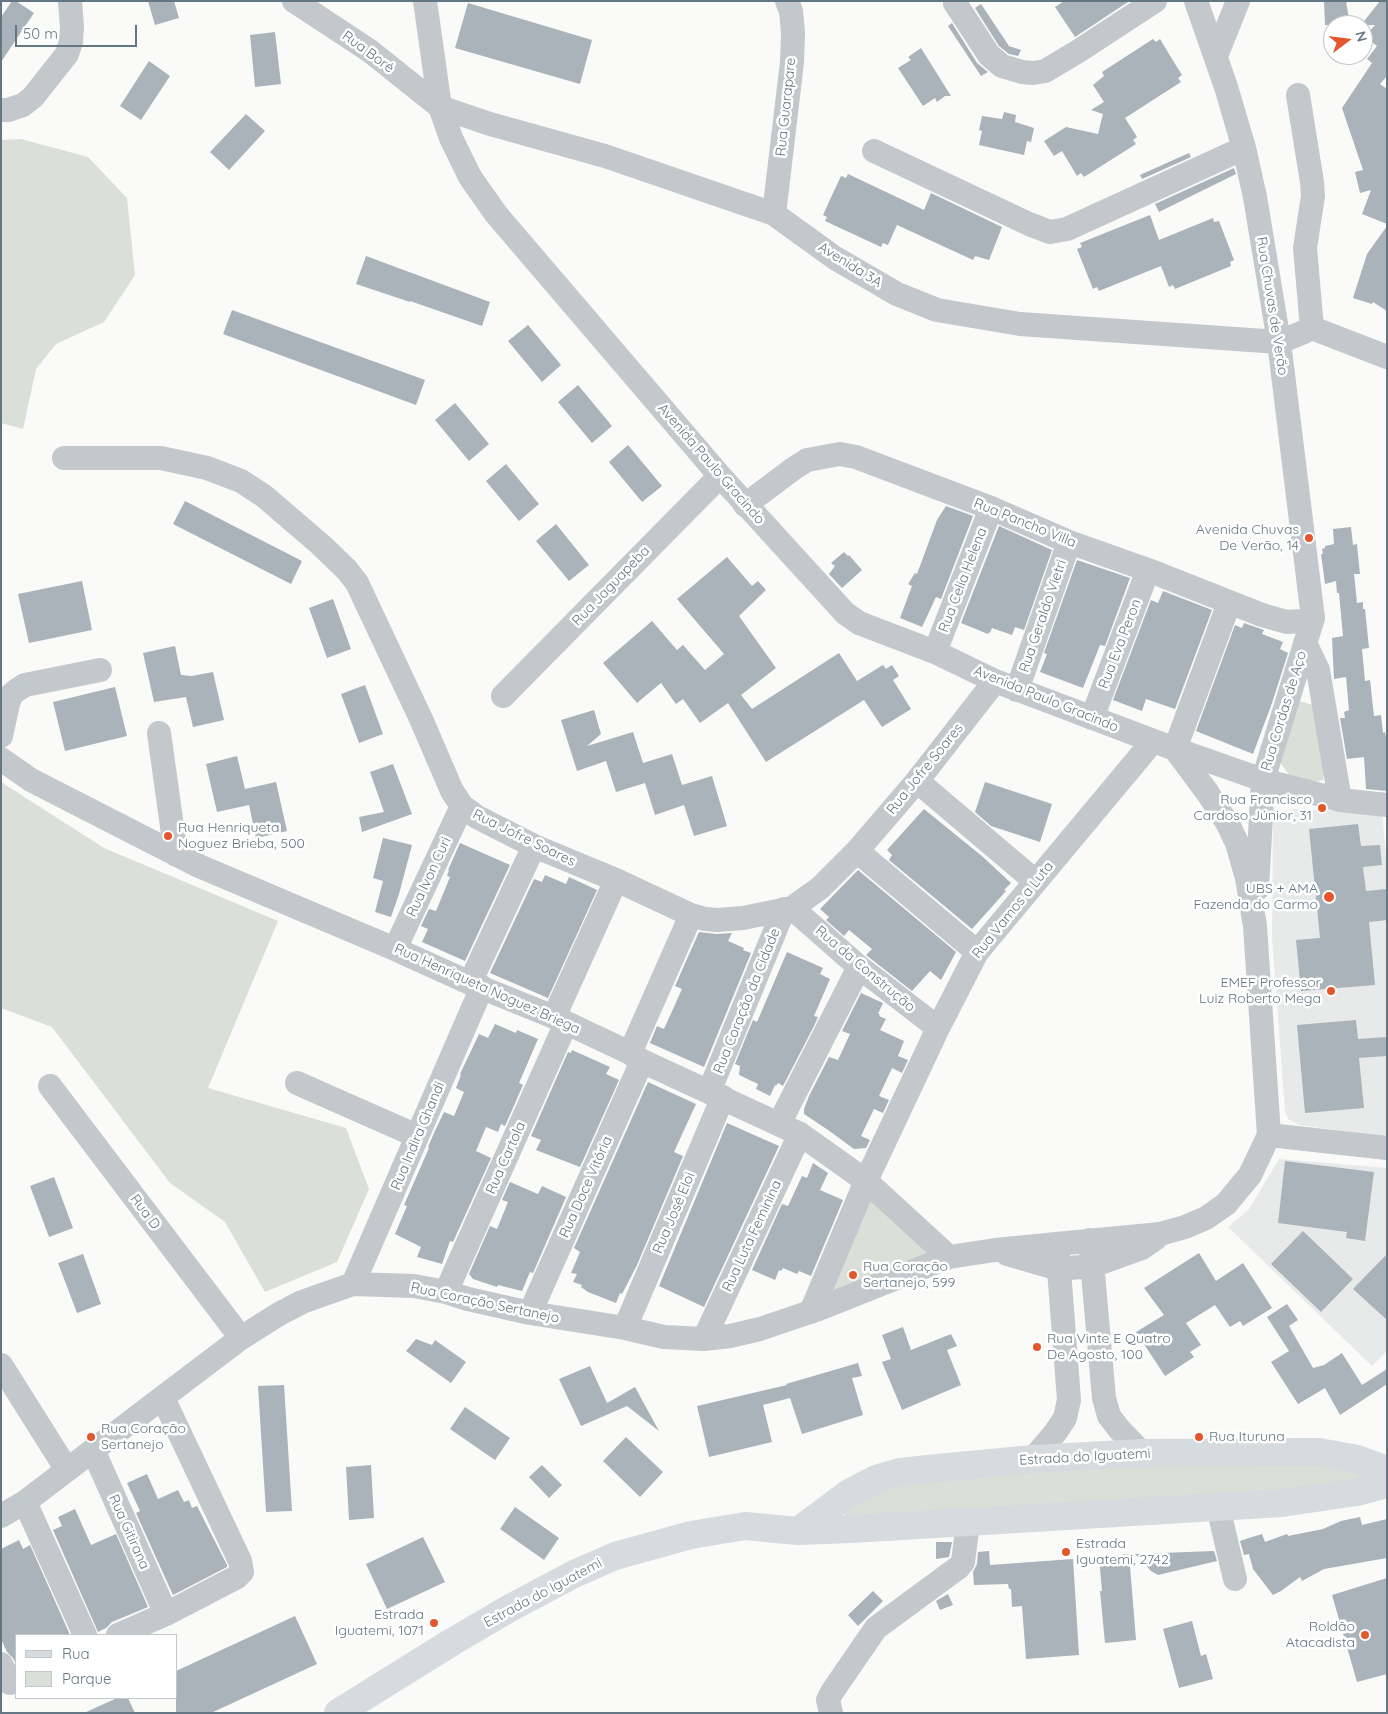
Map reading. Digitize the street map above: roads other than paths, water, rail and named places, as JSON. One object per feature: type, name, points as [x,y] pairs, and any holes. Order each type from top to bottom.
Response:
[{"type":"main road","name":"Estrada do Iguatemi","points":[[798,1530],[849,1492],[876,1479],[900,1472],[1033,1458],[1142,1453],[1319,1452],[1357,1458],[1387,1470]]},
{"type":"main road","points":[[1357,1458],[1364,1475],[1363,1482],[1357,1492]]},
{"type":"main road","name":"Estrada do Iguatemi","points":[[338,1713],[510,1608],[574,1574],[615,1556],[691,1536],[744,1526],[798,1530],[852,1529],[1282,1503],[1357,1492],[1387,1484]]},
{"type":"main road","points":[[849,1492],[844,1504],[844,1512],[852,1529]]},
{"type":"street","points":[[1,110],[8,110],[23,105],[33,98],[67,54],[71,42],[72,27],[70,1]]},
{"type":"street","name":"Rua Boré","points":[[294,1],[370,51],[440,107]]},
{"type":"street","name":"Avenida Paulo Gracindo","points":[[425,1],[440,107],[451,138],[470,177],[496,214],[720,476],[845,613],[858,623],[935,652],[1017,690],[1164,745],[1263,780],[1340,800],[1387,805]]},
{"type":"street","name":"Rua Guarapare","points":[[774,214],[792,62],[793,33],[791,11],[787,1]]},
{"type":"street","points":[[955,3],[989,55],[1002,66],[1016,71],[1032,73],[1045,71],[1155,1]]},
{"type":"street","name":"Rua Chuvas de Verão","points":[[1196,1],[1216,56],[1244,148],[1255,197],[1279,342],[1313,618]]},
{"type":"street","points":[[1216,56],[1238,1]]},
{"type":"street","points":[[1298,95],[1313,196],[1305,248],[1312,328]]},
{"type":"street","name":"Avenida 3A","points":[[440,107],[490,124],[605,156],[774,214],[835,258],[862,274],[897,294],[937,310],[1020,324],[1279,342]]},
{"type":"street","points":[[874,151],[1035,227],[1050,232],[1067,229],[1244,148]]},
{"type":"street","points":[[1279,342],[1312,328],[1387,357]]},
{"type":"street","name":"Rua Pancho Villa","points":[[745,505],[807,460],[840,454],[856,457],[991,508],[1069,542],[1148,570],[1262,616],[1288,622],[1313,618]]},
{"type":"street","name":"Rua Jofre Soares","points":[[64,458],[161,458],[206,468],[241,480],[264,496],[287,514],[340,564],[357,583],[421,719],[452,791],[462,806],[477,817],[534,846],[705,919],[728,920],[788,909],[820,888],[857,851],[917,781],[996,681]]},
{"type":"street","name":"Rua Jaguapeba","points":[[503,696],[720,476]]},
{"type":"street","name":"Rua Celia Helena","points":[[935,652],[991,508]]},
{"type":"street","name":"Rua Geraldo Vietri","points":[[1017,690],[1069,542]]},
{"type":"street","name":"Rua Eva Peron","points":[[1092,718],[1148,570]]},
{"type":"street","points":[[1229,603],[1164,745],[1207,792],[1228,824],[1236,842],[1247,878],[1255,926],[1269,1135],[1387,1148]]},
{"type":"street","name":"Rua Cordas de Aço","points":[[1255,926],[1263,780],[1313,618]]},
{"type":"street","points":[[1305,643],[1318,670],[1340,800]]},
{"type":"street","points":[[1,736],[11,695],[17,690],[25,685],[100,670]]},
{"type":"street","points":[[159,733],[176,855]]},
{"type":"street","name":"Rua Vamos a Luta","points":[[811,1312],[866,1181],[938,1028],[977,952],[1035,881],[1164,745]]},
{"type":"street","name":"Rua Henriqueta Noguez Briega","points":[[1,759],[30,780],[176,855],[560,1020],[789,1129],[866,1181],[949,1257]]},
{"type":"street","points":[[917,781],[1035,881]]},
{"type":"street","name":"Rua Ivon Curi","points":[[395,949],[462,806]]},
{"type":"street","name":"Rua Indira Ghandi","points":[[353,1284],[417,1136],[476,985],[534,846]]},
{"type":"street","points":[[857,851],[977,952]]},
{"type":"street","name":"Rua Cartola","points":[[446,1292],[560,1020],[616,880]]},
{"type":"street","name":"Rua da Construção","points":[[788,909],[938,1028]]},
{"type":"street","name":"Rua Coração da Cidade","points":[[716,1095],[788,909]]},
{"type":"street","name":"Rua Doce Vitória","points":[[530,1313],[636,1057],[692,915]]},
{"type":"street","name":"Rua Luta Feminina","points":[[704,1339],[789,1129],[859,967]]},
{"type":"street","points":[[297,1083],[417,1136]]},
{"type":"street","name":"Rua D","points":[[50,1086],[241,1338]]},
{"type":"street","name":"Rua José Eloi","points":[[625,1328],[716,1095]]},
{"type":"street","name":"Rua Coração Sertanejo","points":[[1,1516],[25,1502],[241,1338],[302,1302],[353,1284],[414,1286],[530,1313],[625,1328],[664,1337],[704,1339],[730,1336],[760,1329],[811,1312],[949,1257],[995,1250],[1160,1234],[1185,1228],[1206,1218],[1226,1204],[1250,1175],[1269,1135]]},
{"type":"street","name":"Rua Coração Sertanejo","points":[[995,1250],[1059,1269],[1092,1266],[1142,1248],[1160,1234]]},
{"type":"street","points":[[1090,1240],[1104,1398],[1109,1416],[1142,1453]]},
{"type":"street","points":[[1033,1458],[1055,1433],[1065,1418],[1069,1400],[1057,1244]]},
{"type":"street","points":[[1,1365],[67,1470]]},
{"type":"street","points":[[120,1634],[166,1614],[242,1572],[242,1566],[163,1398]]},
{"type":"street","points":[[1069,1400],[1079,1407],[1090,1408],[1100,1403],[1104,1398]]},
{"type":"street","name":"Rua Gitirana","points":[[93,1450],[166,1614]]},
{"type":"street","points":[[25,1502],[85,1634]]},
{"type":"street","points":[[1218,1507],[1235,1578]]},
{"type":"street","points":[[831,1713],[828,1700],[832,1692],[876,1628],[959,1567],[963,1562],[968,1522]]},
{"type":"place","name":"Avenida Chuvas De Verão, 14","points":[[1309,538]]},
{"type":"place","name":"Rua Francisco Cardoso Júnior, 31","points":[[1322,808]]},
{"type":"place","name":"Rua Henriqueta Noguez Brieba, 500","points":[[168,836]]},
{"type":"place","name":"UBS + AMA Fazenda do Carmo","points":[[1329,897]]},
{"type":"place","name":"EMEF Professor Luiz Roberto Mega","points":[[1331,991]]},
{"type":"place","name":"Rua Coração Sertanejo, 599","points":[[853,1275]]},
{"type":"place","name":"Rua Vinte E Quatro De Agosto, 100","points":[[1037,1347]]},
{"type":"place","name":"Rua Coração Sertanejo","points":[[91,1437]]},
{"type":"place","name":"Rua Ituruna","points":[[1199,1437]]},
{"type":"place","name":"Estrada Iguatemi, 2742","points":[[1066,1552]]},
{"type":"place","name":"Estrada Iguatemi, 1071","points":[[434,1623]]},
{"type":"place","name":"Roldão Atacadista","points":[[1365,1635]]}]
